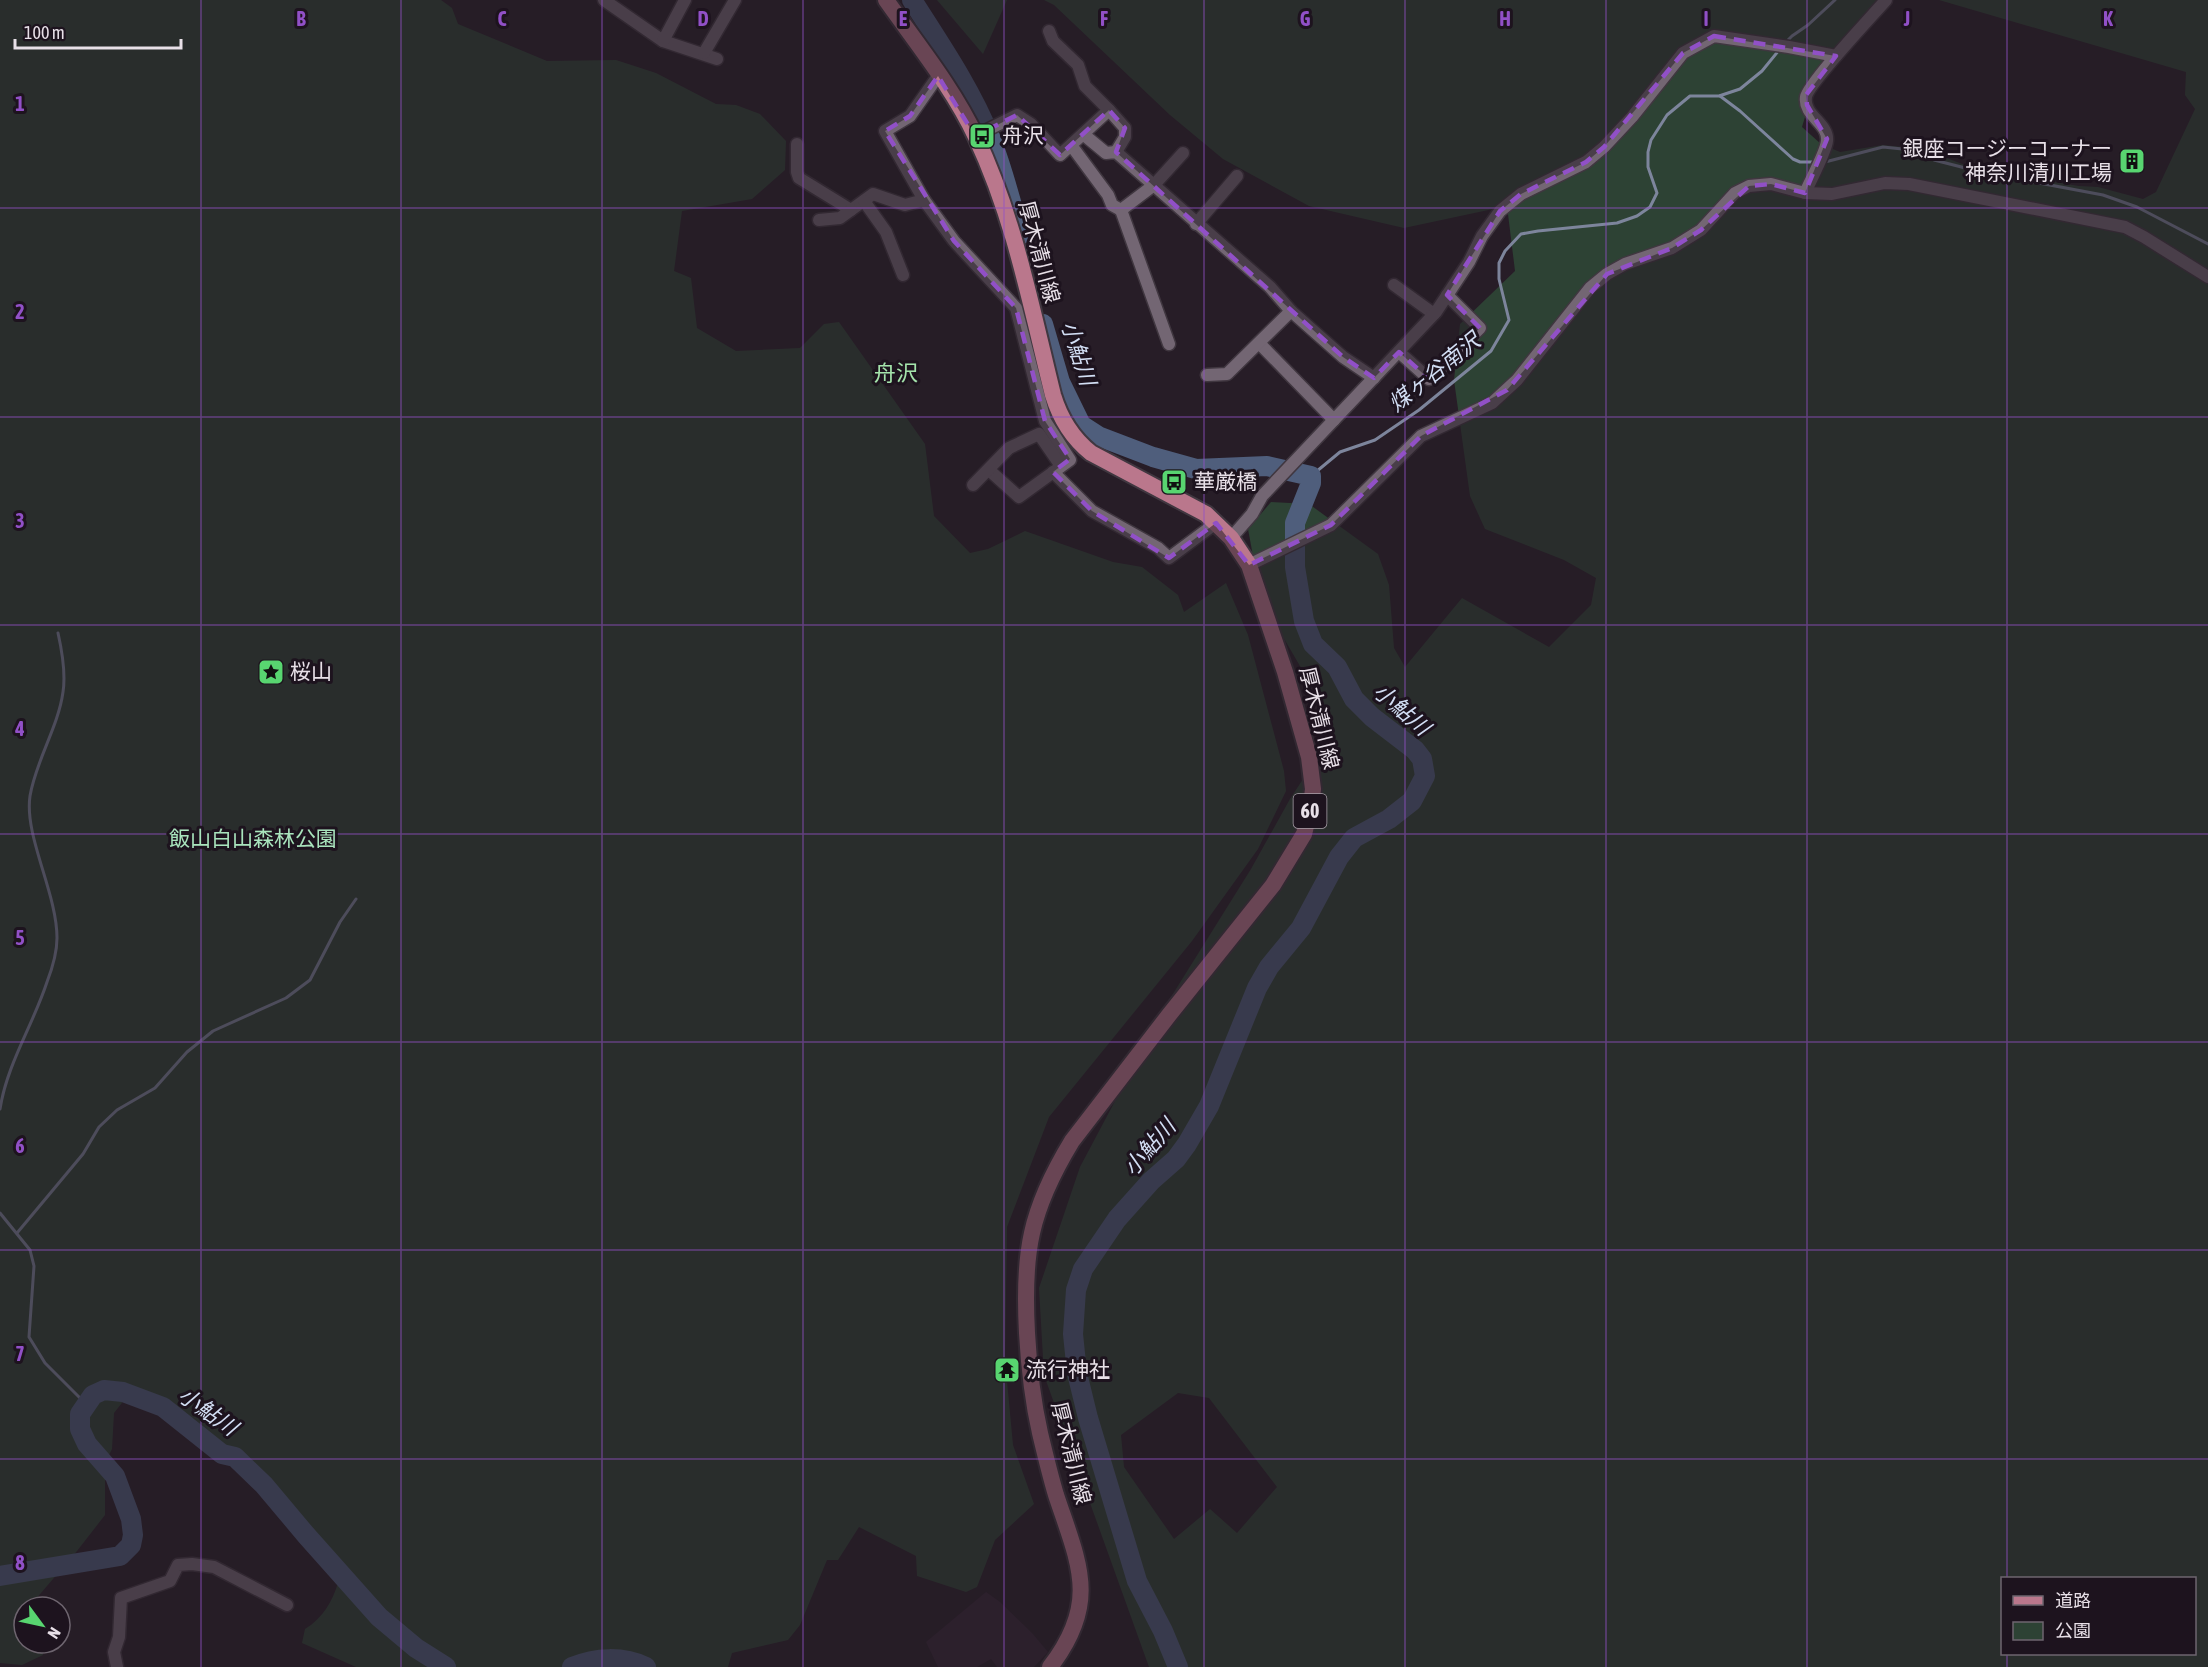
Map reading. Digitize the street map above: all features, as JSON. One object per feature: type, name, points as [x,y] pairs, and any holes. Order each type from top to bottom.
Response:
[{"type":"main road","name":"厚木清川線","points":[[886,0],[979,134],[1010,221],[1046,396],[1057,409],[1069,430],[1091,453],[1206,514],[1231,538],[1249,565],[1285,672],[1309,757],[1313,789],[1308,822],[1299,845],[1273,885],[1072,1141],[1054,1175],[1037,1216],[1030,1249],[1028,1282],[1029,1345],[1034,1401],[1049,1471],[1073,1543],[1081,1580],[1076,1622],[1063,1649],[1050,1667]]},
{"type":"street","points":[[604,0],[621,5],[663,41],[717,59]]},
{"type":"street","points":[[663,41],[685,0]]},
{"type":"street","points":[[704,53],[735,0]]},
{"type":"street","points":[[1805,193],[1824,152],[1827,139],[1823,126],[1813,117],[1807,105],[1806,95],[1836,56],[1886,0]]},
{"type":"street","points":[[1049,32],[1053,41],[1078,65],[1084,86],[1125,128],[1125,137],[1116,152]]},
{"type":"street","points":[[1231,538],[1252,514],[1262,496],[1434,314],[1500,211],[1521,194],[1586,162],[1604,147],[1632,117],[1683,53],[1713,36],[1836,56]]},
{"type":"street","points":[[938,76],[910,116],[885,132],[924,200],[954,241],[1016,308],[1046,396],[1045,421],[1070,460],[1019,497],[989,470]]},
{"type":"street","points":[[979,134],[1017,115],[1031,124],[1060,155],[1109,110]]},
{"type":"street","points":[[1083,134],[1106,153],[1116,152],[1270,287],[1291,310],[1343,357],[1374,378]]},
{"type":"street","points":[[796,144],[799,178],[851,210]]},
{"type":"street","points":[[1071,145],[1108,195],[1112,205],[1121,210],[1169,344]]},
{"type":"street","points":[[1121,210],[1154,185],[1184,153]]},
{"type":"street","points":[[1196,224],[1237,176]]},
{"type":"street","points":[[1249,565],[1331,525],[1421,436],[1492,402],[1507,390],[1590,288],[1607,274],[1625,264],[1681,243],[1701,230],[1735,193],[1749,186],[1770,184],[1805,193],[1832,194],[1885,183],[1909,184],[2125,227],[2208,277]]},
{"type":"street","points":[[819,220],[840,218],[873,194],[905,205],[924,200]]},
{"type":"street","points":[[864,201],[886,232],[903,275]]},
{"type":"street","points":[[1394,285],[1434,314]]},
{"type":"street","points":[[1399,352],[1429,379],[1480,328],[1448,295]]},
{"type":"street","points":[[1207,375],[1227,374],[1260,344],[1291,310]]},
{"type":"street","points":[[1260,344],[1330,424]]},
{"type":"street","points":[[973,485],[1009,448],[1039,434],[1057,469],[1092,511],[1158,548],[1169,558],[1216,524]]},
{"type":"street","points":[[117,1667],[114,1652],[119,1637],[121,1598],[170,1581],[178,1565],[214,1567],[287,1605]]},
{"type":"highlighted area","points":[[1714,36],[1836,56],[1806,95],[1807,105],[1827,139],[1805,193],[1771,184],[1749,186],[1701,230],[1672,248],[1607,274],[1507,390],[1421,436],[1331,525],[1249,565],[1216,523],[1169,558],[1092,511],[1053,472],[1070,459],[1045,421],[1016,308],[954,241],[885,131],[910,116],[938,76],[975,136],[1017,115],[1060,155],[1109,110],[1125,128],[1116,152],[1343,357],[1374,378],[1399,352],[1429,379],[1480,328],[1447,295],[1500,211],[1521,194],[1586,162],[1604,147],[1683,53]]},
{"type":"shaded area","points":[[986,1592],[1000,1602],[1048,1652],[1034,1667],[997,1667],[991,1659],[977,1667],[938,1667],[926,1642]]},
{"type":"green space","name":"飯山白山森林公園","points":[[0,0],[441,0],[452,8],[458,24],[547,61],[616,60],[656,73],[716,104],[736,105],[760,114],[786,141],[785,170],[752,199],[682,211],[674,271],[691,278],[697,328],[736,351],[800,348],[824,324],[839,322],[925,444],[934,516],[970,553],[988,549],[1025,531],[1113,562],[1142,567],[1178,595],[1184,612],[1226,583],[1248,635],[1284,771],[1286,791],[1258,849],[1192,941],[1049,1117],[1007,1227],[1005,1359],[996,1362],[997,1379],[1007,1381],[1013,1445],[1034,1504],[995,1540],[977,1587],[966,1592],[917,1576],[916,1556],[859,1527],[838,1560],[827,1560],[800,1625],[788,1640],[732,1653],[728,1667],[356,1667],[302,1643],[305,1629],[326,1609],[338,1583],[304,1545],[298,1519],[271,1489],[194,1419],[159,1404],[125,1399],[114,1413],[112,1449],[105,1463],[105,1515],[39,1595],[12,1595],[12,1655],[43,1655],[22,1665],[0,1663]]},
{"type":"green space","points":[[937,0],[1007,0],[983,54]]},
{"type":"green space","points":[[1044,0],[1887,0],[1829,66],[1811,97],[1802,127],[1821,144],[1840,152],[1883,145],[1923,149],[1978,170],[2098,187],[2143,199],[2156,192],[2195,109],[2185,95],[2186,72],[1939,0],[2208,0],[2208,1667],[1149,1667],[1044,1375],[1039,1288],[1080,1167],[1166,1005],[1322,750],[1318,697],[1261,599],[1248,529],[1271,502],[1309,504],[1378,554],[1389,585],[1394,648],[1405,667],[1462,598],[1549,647],[1591,605],[1596,578],[1564,560],[1485,529],[1470,496],[1454,380],[1460,324],[1515,271],[1507,206],[1404,228],[1309,206],[1223,159],[1170,115],[1054,5]],"holes":[[[1178,1393],[1209,1398],[1277,1487],[1237,1533],[1210,1509],[1174,1539],[1124,1467],[1121,1435]]]},
{"type":"waterway","name":"小鮎川","points":[[912,0],[954,67],[982,119],[999,161],[1020,235]]},
{"type":"waterway","name":"煤ヶ谷南沢","points":[[1784,44],[1835,0]]},
{"type":"waterway","name":"煤ヶ谷南沢","points":[[1311,476],[1340,452],[1375,440],[1419,410],[1491,351],[1509,320],[1499,279],[1499,263],[1505,251],[1521,234],[1617,223],[1637,216],[1650,207],[1657,193],[1648,167],[1648,152],[1651,140],[1667,115],[1690,96],[1719,96],[1740,89],[1762,71],[1780,49]]},
{"type":"waterway","points":[[1720,96],[1793,159],[1800,162],[1815,162]]},
{"type":"waterway","points":[[1825,162],[1883,147],[1912,150],[1934,160],[1981,172],[2103,195],[2137,207],[2208,244]]},
{"type":"waterway","name":"小鮎川","points":[[1043,324],[1060,382],[1081,425],[1098,436],[1153,457],[1196,469],[1267,466],[1311,476],[1311,483],[1295,523],[1295,567],[1304,621],[1313,644],[1337,667],[1354,699],[1372,717],[1415,750],[1422,759],[1425,776],[1412,801],[1389,819],[1354,838],[1339,857],[1301,928],[1269,967],[1257,988],[1209,1106],[1187,1144],[1176,1159],[1151,1181],[1117,1219],[1083,1269],[1076,1290],[1073,1334],[1077,1373],[1088,1418],[1137,1581],[1163,1631],[1178,1667]]},
{"type":"waterway","points":[[0,1109],[8,1076],[41,998],[56,949],[56,921],[29,812],[33,783],[57,718],[63,692],[64,670],[58,633]]},
{"type":"waterway","points":[[17,1233],[83,1154],[99,1127],[117,1110],[155,1088],[187,1052],[213,1031],[286,998],[310,980],[340,922],[356,899]]},
{"type":"waterway","points":[[0,1213],[30,1250],[34,1266],[29,1337],[45,1363],[86,1404]]},
{"type":"waterway","name":"小鮎川","points":[[0,1576],[120,1556],[131,1545],[133,1535],[131,1519],[115,1476],[87,1444],[80,1429],[80,1414],[93,1395],[104,1390],[123,1392],[163,1407],[222,1454],[235,1457],[264,1485],[379,1617],[416,1648],[446,1667]]},
{"type":"waterway","name":"小鮎川","points":[[572,1667],[590,1661],[609,1659],[628,1661],[646,1667]]},
{"type":"place","name":"舟沢","points":[[982,136]]},
{"type":"place","name":"銀座コージーコーナー 神奈川清川工場","points":[[2132,161]]},
{"type":"place","name":"華厳橋","points":[[1174,482]]},
{"type":"place","name":"桜山","points":[[271,672]]},
{"type":"place","name":"流行神社","points":[[1007,1370]]},
{"type":"district","name":"舟沢","points":[[896,373]]}]
